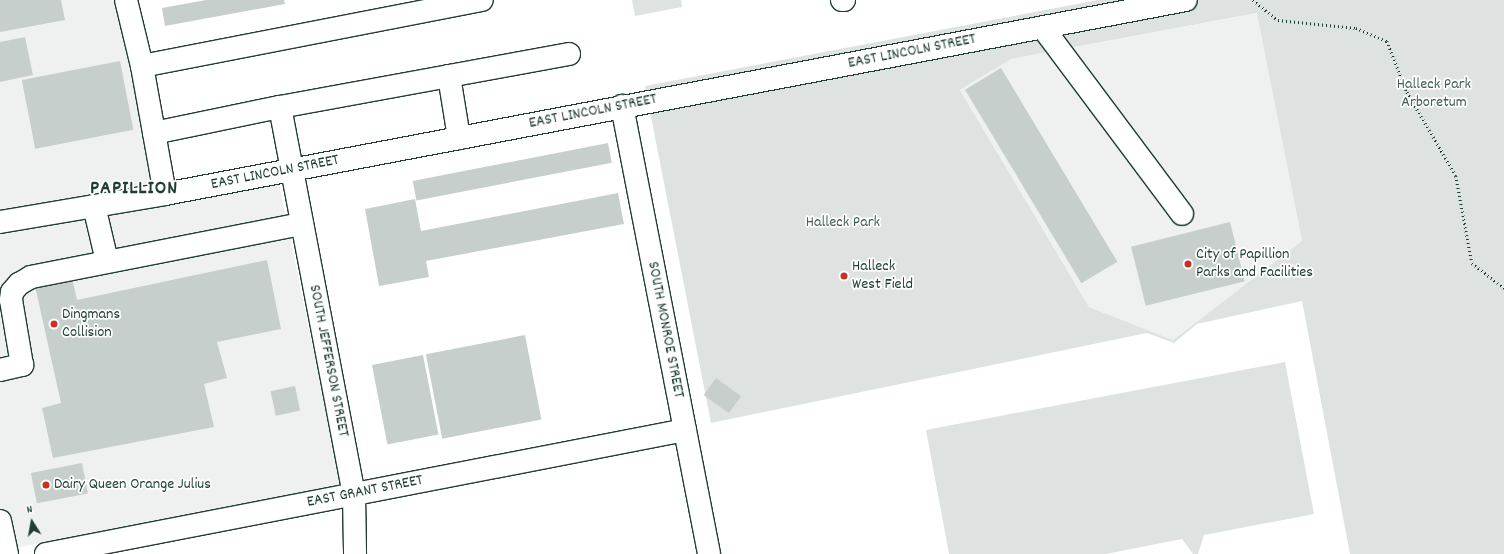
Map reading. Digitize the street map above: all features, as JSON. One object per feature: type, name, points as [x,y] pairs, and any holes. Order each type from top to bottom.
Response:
[{"type":"street","points":[[126,0],[142,66],[165,194]]},
{"type":"street","points":[[142,66],[482,0]]},
{"type":"street","name":"EAST LINCOLN STREET","points":[[0,222],[165,194],[1186,0]]},
{"type":"street","points":[[1043,28],[1182,214]]},
{"type":"street","points":[[154,133],[280,107],[569,54]]},
{"type":"street","points":[[449,76],[459,138]]},
{"type":"street","name":"SOUTH MONROE STREET","points":[[622,106],[709,554]]},
{"type":"street","name":"SOUTH JEFFERSON STREET","points":[[280,107],[354,494],[355,554]]},
{"type":"street","points":[[94,206],[107,261]]},
{"type":"street","points":[[0,370],[22,365],[12,313],[12,292],[31,277],[302,224]]},
{"type":"street","name":"EAST GRANT STREET","points":[[46,554],[685,430]]},
{"type":"street","points":[[0,521],[7,554]]},
{"type":"path","points":[[1253,0],[1278,20],[1356,28],[1388,41],[1407,92],[1456,176],[1472,263],[1504,288]]},
{"type":"shaded area","points":[[0,0],[136,0],[169,204],[279,183],[341,485],[0,551]]},
{"type":"shaded area","name":"City of Papillion Parks and Facilities","points":[[1258,13],[1302,241],[1173,340],[1089,307],[960,90],[1011,59]]},
{"type":"green space","points":[[632,0],[681,0],[682,7],[635,16]]},
{"type":"green space","name":"Halleck Park","points":[[1098,0],[1504,0],[1504,554],[1350,554],[1302,301],[1197,324],[1174,343],[1147,333],[711,423],[645,86]],"holes":[[[1257,13],[1302,241],[1173,340],[1089,307],[960,90],[1011,59]]]},
{"type":"green space","points":[[1285,362],[1314,514],[1204,535],[1198,554],[1193,554],[1182,539],[1106,554],[949,554],[926,430]]},
{"type":"building","points":[[0,0],[61,0],[65,20],[0,32]]},
{"type":"building","points":[[206,0],[284,0],[285,4],[165,26],[162,8]]},
{"type":"building","points":[[25,37],[33,75],[0,82],[0,42]]},
{"type":"building","points":[[120,61],[133,130],[35,149],[22,80]]},
{"type":"building","points":[[1001,68],[1117,262],[1081,283],[965,90]]},
{"type":"building","points":[[608,143],[612,163],[416,201],[413,181]]},
{"type":"building","points":[[618,193],[624,224],[426,261],[429,277],[379,286],[365,209],[415,199],[421,231]]},
{"type":"building","name":"City of Papillion Parks and Facilities","points":[[1230,222],[1245,281],[1146,306],[1131,247]]},
{"type":"building","points":[[267,260],[281,329],[217,342],[227,378],[204,384],[214,427],[53,458],[42,408],[61,403],[35,286],[72,278],[77,300]]},
{"type":"building","points":[[525,335],[541,419],[442,439],[426,354]]},
{"type":"building","points":[[423,355],[438,435],[387,444],[372,365]]},
{"type":"building","points":[[716,378],[741,396],[729,413],[704,395]]},
{"type":"building","points":[[295,386],[300,410],[276,416],[271,391]]},
{"type":"building","points":[[82,463],[88,493],[37,503],[31,473]]},
{"type":"place","name":"City of Papillion Parks and Facilities","points":[[1188,264]]},
{"type":"place","name":"Halleck West Field","points":[[844,276]]},
{"type":"place","name":"Dingmans Collision","points":[[54,324]]},
{"type":"place","name":"Dairy Queen Orange Julius","points":[[46,485]]},
{"type":"district","name":"PAPILLION","points":[[134,189]]},
{"type":"park label","name":"Halleck Park Arboretum","points":[[1434,94]]}]
